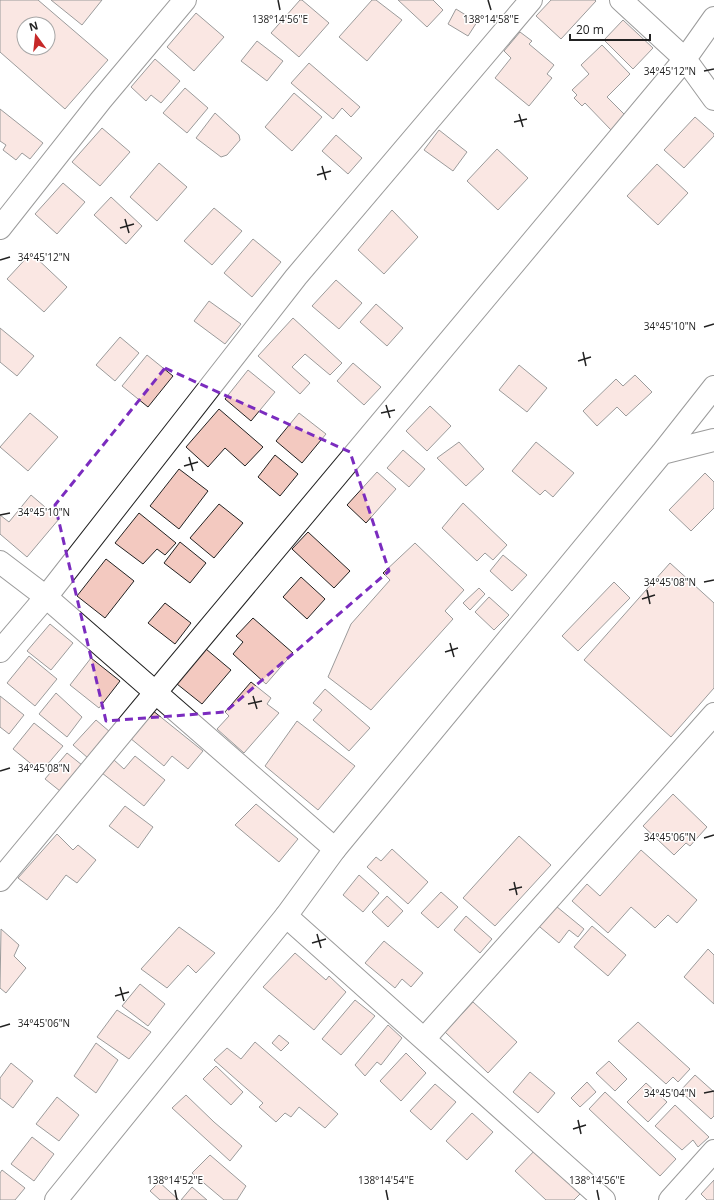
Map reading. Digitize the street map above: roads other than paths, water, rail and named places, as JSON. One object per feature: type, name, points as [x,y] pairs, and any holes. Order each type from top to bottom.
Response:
[{"type":"street","points":[[0,228],[101,100],[185,0]]},
{"type":"street","points":[[0,651],[46,597],[296,276],[531,0]]},
{"type":"street","points":[[621,0],[685,60],[714,99]]},
{"type":"street","points":[[0,880],[685,60],[714,18]]},
{"type":"street","points":[[56,1200],[286,916],[335,849],[662,453],[714,387]]},
{"type":"street","points":[[662,453],[714,440]]},
{"type":"street","points":[[0,562],[46,597],[335,849]]},
{"type":"street","points":[[424,1039],[714,714]]},
{"type":"street","points":[[286,916],[604,1200]]},
{"type":"street","points":[[670,1200],[714,1151]]}]
